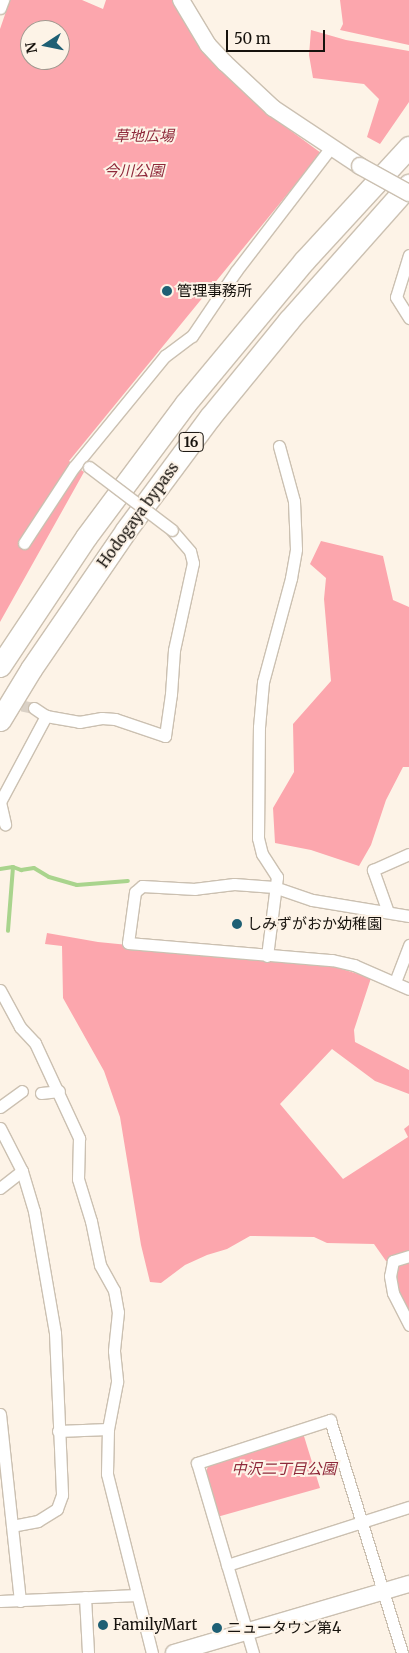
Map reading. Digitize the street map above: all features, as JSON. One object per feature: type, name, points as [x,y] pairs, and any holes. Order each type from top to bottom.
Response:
[{"type":"highway","name":"Hodogaya bypass","points":[[0,666],[86,537],[186,403],[304,261],[409,146]]},
{"type":"highway","name":"Hodogaya bypass","points":[[0,720],[31,669],[126,530],[210,417],[289,320],[409,186]]},
{"type":"street","points":[[0,8],[3,0]]},
{"type":"street","points":[[181,0],[204,39],[225,63],[273,108],[360,166],[409,193]]},
{"type":"street","points":[[24,543],[165,356],[192,336],[236,271],[331,147]]},
{"type":"street","points":[[409,254],[396,297],[409,318]]},
{"type":"street","points":[[266,956],[274,887],[277,877],[262,854],[258,838],[259,727],[263,682],[291,578],[296,549],[294,501],[279,446]]},
{"type":"street","points":[[34,708],[46,716],[79,722],[102,718],[115,719],[165,736],[172,694],[174,650],[193,563],[187,546],[172,530],[84,463]]},
{"type":"street","points":[[5,824],[0,802],[46,716]]},
{"type":"street","points":[[388,912],[373,870],[409,854]]},
{"type":"street","points":[[409,916],[312,900],[274,887],[234,884],[195,889],[142,886],[135,892],[128,943],[332,960],[354,965],[409,989]]},
{"type":"street","points":[[395,982],[409,945]]},
{"type":"street","points":[[0,990],[20,1028],[35,1042],[79,1138],[78,1179],[91,1222],[100,1265],[114,1290],[118,1312],[114,1351],[117,1382],[108,1429],[107,1474],[152,1653]]},
{"type":"street","points":[[0,1107],[22,1091]]},
{"type":"street","points":[[41,1093],[58,1091]]},
{"type":"street","points":[[0,1128],[22,1171],[34,1211],[56,1333],[58,1431],[62,1495],[57,1509],[38,1521],[12,1526]]},
{"type":"street","points":[[0,1188],[22,1171]]},
{"type":"street","points":[[409,1256],[393,1261],[390,1276],[393,1293],[409,1325]]},
{"type":"street","points":[[0,1414],[20,1600]]},
{"type":"street","points":[[253,1653],[197,1463],[330,1420],[402,1653]]},
{"type":"street","points":[[58,1431],[108,1429]]},
{"type":"street","points":[[227,1565],[409,1507]]},
{"type":"street","points":[[174,1653],[409,1584]]},
{"type":"street","points":[[0,1602],[137,1595]]},
{"type":"street","points":[[85,1597],[88,1653]]},
{"type":"green space","name":"今川公園","points":[[10,0],[82,0],[103,9],[106,0],[174,0],[189,30],[212,61],[268,114],[321,153],[69,461],[84,472],[0,622],[0,29]]},
{"type":"green space","points":[[340,0],[409,0],[409,45],[340,30],[343,24]]},
{"type":"green space","points":[[311,30],[346,40],[409,51],[409,102],[380,144],[367,137],[379,99],[364,84],[313,78],[309,55]]},
{"type":"green space","points":[[321,541],[383,556],[393,600],[409,607],[409,767],[403,767],[386,800],[371,845],[359,866],[311,850],[275,843],[273,808],[294,772],[293,724],[331,681],[324,599],[326,578],[310,564]]},
{"type":"green space","points":[[47,933],[98,942],[329,965],[371,978],[354,1030],[355,1042],[409,1070],[409,1094],[375,1081],[332,1049],[280,1104],[343,1179],[408,1137],[404,1129],[409,1125],[409,1317],[395,1293],[396,1264],[386,1261],[374,1244],[327,1243],[314,1237],[250,1236],[227,1249],[207,1255],[185,1265],[161,1283],[150,1282],[141,1245],[120,1117],[104,1071],[63,998],[62,946],[45,944]]},
{"type":"green space","name":"中沢二丁目公園","points":[[303,1433],[320,1488],[217,1517],[204,1477],[209,1464]]},
{"type":"waterway","points":[[13,867],[21,870],[34,868],[49,877],[77,885],[128,881]]},
{"type":"waterway","points":[[0,869],[13,867],[8,931]]},
{"type":"tunnel","points":[[6,702],[34,708]]},
{"type":"place","name":"管理事務所","points":[[167,291]]},
{"type":"place","name":"しみずがおか幼稚園","points":[[237,924]]},
{"type":"place","name":"FamilyMart","points":[[103,1625]]},
{"type":"place","name":"ニュータウン第4","points":[[217,1628]]},
{"type":"park label","name":"草地広場","points":[[144,136]]}]
